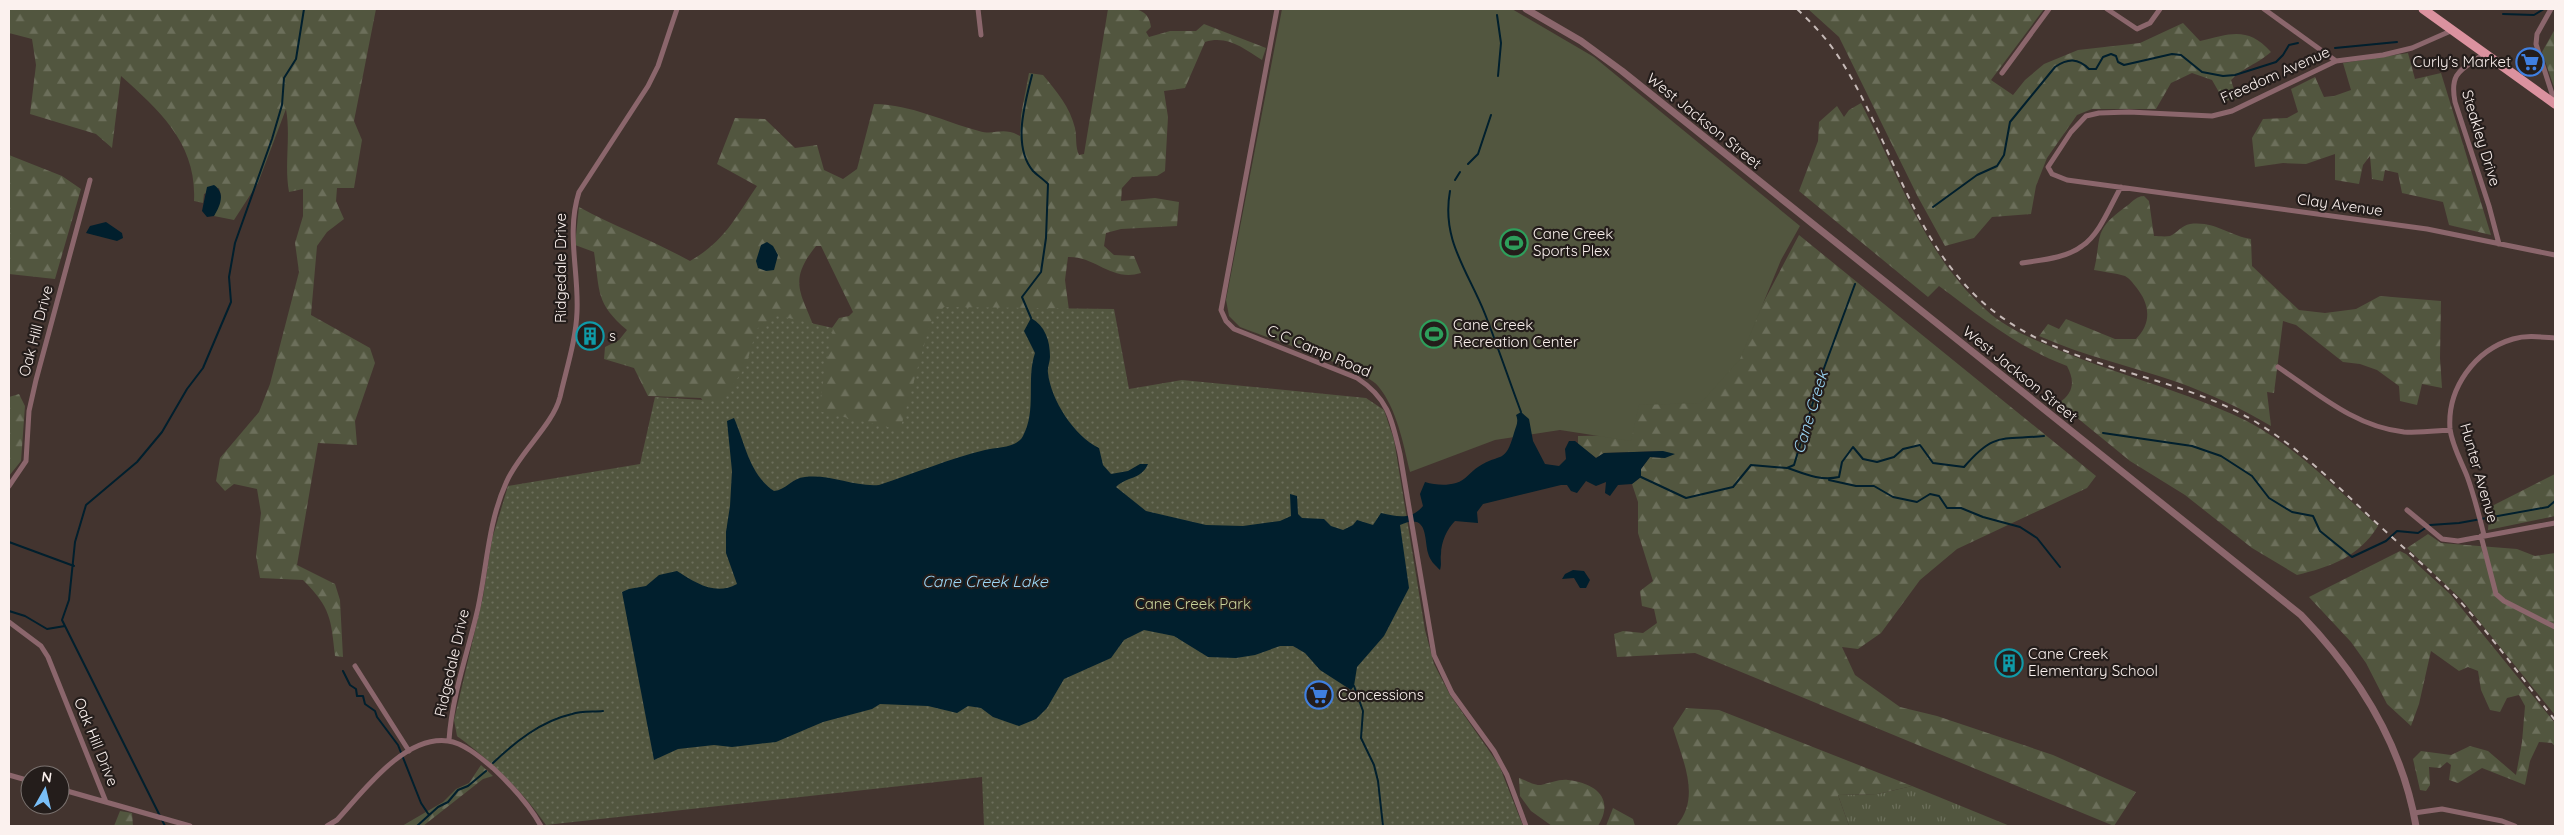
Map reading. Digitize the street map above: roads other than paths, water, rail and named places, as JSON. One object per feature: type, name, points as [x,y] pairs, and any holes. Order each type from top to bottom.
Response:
[{"type":"main road","points":[[2423,9],[2555,104]]},
{"type":"street","name":"Ridgedale Drive","points":[[449,740],[451,718],[478,608],[491,530],[500,495],[510,472],[559,401],[577,313],[572,232],[574,209],[579,192],[652,79],[666,46],[677,9]]},
{"type":"street","points":[[978,9],[981,35]]},
{"type":"street","name":"C C Camp Road","points":[[1277,9],[1221,310],[1226,321],[1234,329],[1357,378],[1374,389],[1383,401],[1395,431],[1434,655],[1452,693],[1494,751],[1507,775],[1526,826]]},
{"type":"street","name":"West Jackson Street","points":[[1526,9],[1564,30],[1622,71],[2301,615],[2328,643],[2381,720],[2399,763],[2416,826]]},
{"type":"street","points":[[2002,73],[2049,9]]},
{"type":"street","points":[[2107,9],[2137,28],[2150,24],[2160,9]]},
{"type":"street","points":[[2264,9],[2336,60]]},
{"type":"street","points":[[2551,9],[2537,34],[2536,44],[2555,104]]},
{"type":"street","name":"Freedom Avenue","points":[[2052,174],[2048,167],[2071,132],[2086,116],[2099,113],[2129,112],[2212,116],[2232,111],[2336,60],[2384,55],[2412,48],[2453,30]]},
{"type":"street","name":"Steakley Drive","points":[[2485,53],[2458,73],[2452,85],[2455,102],[2489,206],[2499,244]]},
{"type":"street","name":"Clay Avenue","points":[[2052,174],[2067,180],[2427,229],[2555,255]]},
{"type":"street","name":"Oak Hill Drive","points":[[9,486],[26,461],[29,411],[36,380],[90,180]]},
{"type":"street","points":[[2022,264],[2060,255],[2081,247],[2092,238],[2121,187]]},
{"type":"street","name":"Hunter Avenue","points":[[2555,338],[2533,336],[2514,339],[2495,346],[2478,358],[2458,386],[2454,399],[2450,430],[2476,504],[2491,582],[2496,594],[2504,601],[2555,627]]},
{"type":"street","points":[[2278,367],[2348,415],[2366,423],[2403,432],[2450,430]]},
{"type":"street","points":[[2407,510],[2442,539],[2458,541],[2482,535],[2555,523]]},
{"type":"street","name":"Oak Hill Drive","points":[[9,622],[41,646],[48,658],[106,802]]},
{"type":"street","points":[[355,666],[409,750]]},
{"type":"street","points":[[328,826],[337,820],[389,765],[409,750],[425,744],[449,740],[466,748],[498,773],[533,811],[541,826]]},
{"type":"street","points":[[70,792],[190,826]]},
{"type":"street","points":[[2414,813],[2442,809],[2502,821],[2515,826]]},
{"type":"water","points":[[214,185],[220,192],[221,200],[214,216],[207,217],[202,211],[207,187]]},
{"type":"water","points":[[106,222],[122,233],[123,238],[117,241],[86,233],[90,226]]},
{"type":"water","points":[[767,242],[773,246],[778,255],[774,270],[766,271],[758,268],[756,261],[761,245]]},
{"type":"water","name":"Cane Creek Lake","points":[[1031,318],[1040,325],[1048,339],[1050,357],[1048,373],[1059,405],[1065,416],[1081,435],[1099,448],[1103,465],[1111,474],[1128,471],[1140,464],[1148,464],[1142,473],[1116,487],[1146,511],[1206,525],[1243,526],[1280,521],[1291,516],[1290,494],[1297,496],[1298,514],[1302,518],[1324,519],[1331,526],[1343,530],[1353,525],[1357,520],[1373,525],[1381,513],[1399,516],[1414,514],[1423,506],[1420,494],[1425,482],[1440,485],[1456,483],[1463,480],[1478,467],[1505,454],[1511,443],[1516,426],[1516,415],[1521,412],[1529,419],[1533,441],[1545,464],[1559,466],[1566,459],[1565,449],[1569,441],[1575,441],[1596,458],[1604,453],[1663,451],[1675,454],[1665,458],[1650,457],[1641,469],[1641,477],[1632,484],[1618,485],[1610,496],[1605,493],[1606,482],[1596,486],[1586,481],[1577,493],[1571,491],[1567,485],[1561,485],[1483,504],[1477,512],[1478,523],[1455,521],[1449,528],[1442,545],[1440,570],[1429,556],[1425,534],[1420,524],[1409,522],[1400,525],[1409,588],[1384,636],[1357,667],[1354,686],[1351,690],[1320,670],[1305,653],[1293,646],[1280,646],[1255,655],[1236,658],[1208,657],[1174,636],[1144,630],[1124,640],[1111,658],[1064,679],[1047,708],[1036,719],[1019,726],[993,717],[981,708],[968,706],[957,713],[928,706],[880,704],[872,709],[823,722],[776,742],[732,747],[714,745],[678,749],[654,760],[622,592],[646,586],[659,575],[677,571],[699,584],[713,588],[721,589],[737,584],[726,553],[726,532],[732,471],[727,421],[734,418],[753,467],[774,491],[782,489],[796,479],[805,477],[824,477],[860,484],[879,485],[958,458],[1012,445],[1023,436],[1030,416],[1031,373],[1035,353],[1024,331]]},
{"type":"water","points":[[1573,570],[1584,571],[1590,580],[1586,588],[1580,588],[1574,578],[1562,579],[1565,574]]},
{"type":"waterway","points":[[160,816],[62,620],[69,600],[75,542],[86,505],[137,462],[162,432],[187,389],[203,368],[231,302],[229,277],[235,243],[272,139],[282,105],[284,78],[296,59],[304,9]]},
{"type":"waterway","points":[[2503,14],[2534,15],[2544,9]]},
{"type":"waterway","points":[[1497,15],[1501,43],[1498,76]]},
{"type":"waterway","points":[[2335,48],[2397,42]]},
{"type":"waterway","name":"Cane Creek","points":[[1933,207],[1977,175],[1997,166],[2004,155],[2010,122],[2055,67],[2064,62],[2073,60],[2085,65],[2089,69],[2096,69],[2103,57],[2111,54],[2116,56],[2118,62],[2124,65],[2172,54],[2181,55],[2202,72],[2223,76],[2235,75],[2276,62],[2289,45],[2298,43]]},
{"type":"waterway","points":[[1031,318],[1022,297],[1041,272],[1046,238],[1048,184],[1033,171],[1023,149],[1022,124],[1032,75]]},
{"type":"waterway","points":[[1468,164],[1478,154],[1491,115]]},
{"type":"waterway","points":[[1455,180],[1460,172]]},
{"type":"waterway","points":[[1450,191],[1448,209],[1449,225],[1453,240],[1485,314],[1521,412]]},
{"type":"waterway","name":"Cane Creek","points":[[1641,477],[1686,498],[1733,487],[1751,465],[1787,468],[1794,465],[1820,379],[1855,284]]},
{"type":"waterway","points":[[2103,433],[2192,446],[2221,456],[2252,476],[2269,498],[2292,512],[2313,516],[2320,531],[2352,557],[2386,541],[2397,531],[2418,533],[2430,525],[2459,523],[2548,507],[2555,501]]},
{"type":"waterway","points":[[1788,468],[1807,475],[1825,478],[1839,477],[1842,462],[1853,447],[1863,459],[1877,462],[1894,457],[1903,449],[1920,445],[1933,463],[1964,467],[1974,456],[1991,443],[2008,438],[2044,436]]},
{"type":"waterway","points":[[1829,480],[1856,486],[1874,486],[1893,497],[1917,502],[1930,494],[1939,496],[1947,508],[1961,508],[1983,517],[2020,527],[2037,538],[2060,567]]},
{"type":"waterway","points":[[9,542],[74,566]]},
{"type":"waterway","points":[[9,611],[25,616],[47,629],[65,626]]},
{"type":"waterway","points":[[343,671],[350,685],[356,689],[357,696],[363,696],[365,704],[375,711],[377,717],[398,745],[421,803],[429,815]]},
{"type":"waterway","points":[[1354,686],[1363,711],[1361,738],[1374,765],[1378,781],[1383,826]]},
{"type":"waterway","points":[[493,763],[510,747],[539,727],[561,717],[576,713],[603,711]]},
{"type":"waterway","points":[[417,826],[438,807],[448,802],[458,790],[468,786],[486,771]]},
{"type":"waterway","points":[[162,820],[165,826]]},
{"type":"railway","points":[[1797,9],[1818,30],[1836,53],[1873,119],[1922,222],[1941,255],[1964,284],[1992,310],[2020,329],[2050,344],[2081,357],[2209,399],[2240,413],[2275,434],[2322,472],[2457,598],[2555,720]]},
{"type":"place","name":"Curly's Market","points":[[2530,62]]},
{"type":"place","name":"Cane Creek Sports Plex","points":[[1514,243]]},
{"type":"place","name":"Cane Creek Recreation Center","points":[[1434,334]]},
{"type":"place","name":"s","points":[[590,336]]},
{"type":"place","name":"Cane Creek Elementary School","points":[[2009,663]]},
{"type":"place","name":"Concessions","points":[[1319,695]]},
{"type":"park label","name":"Cane Creek Park","points":[[1193,604]]}]
